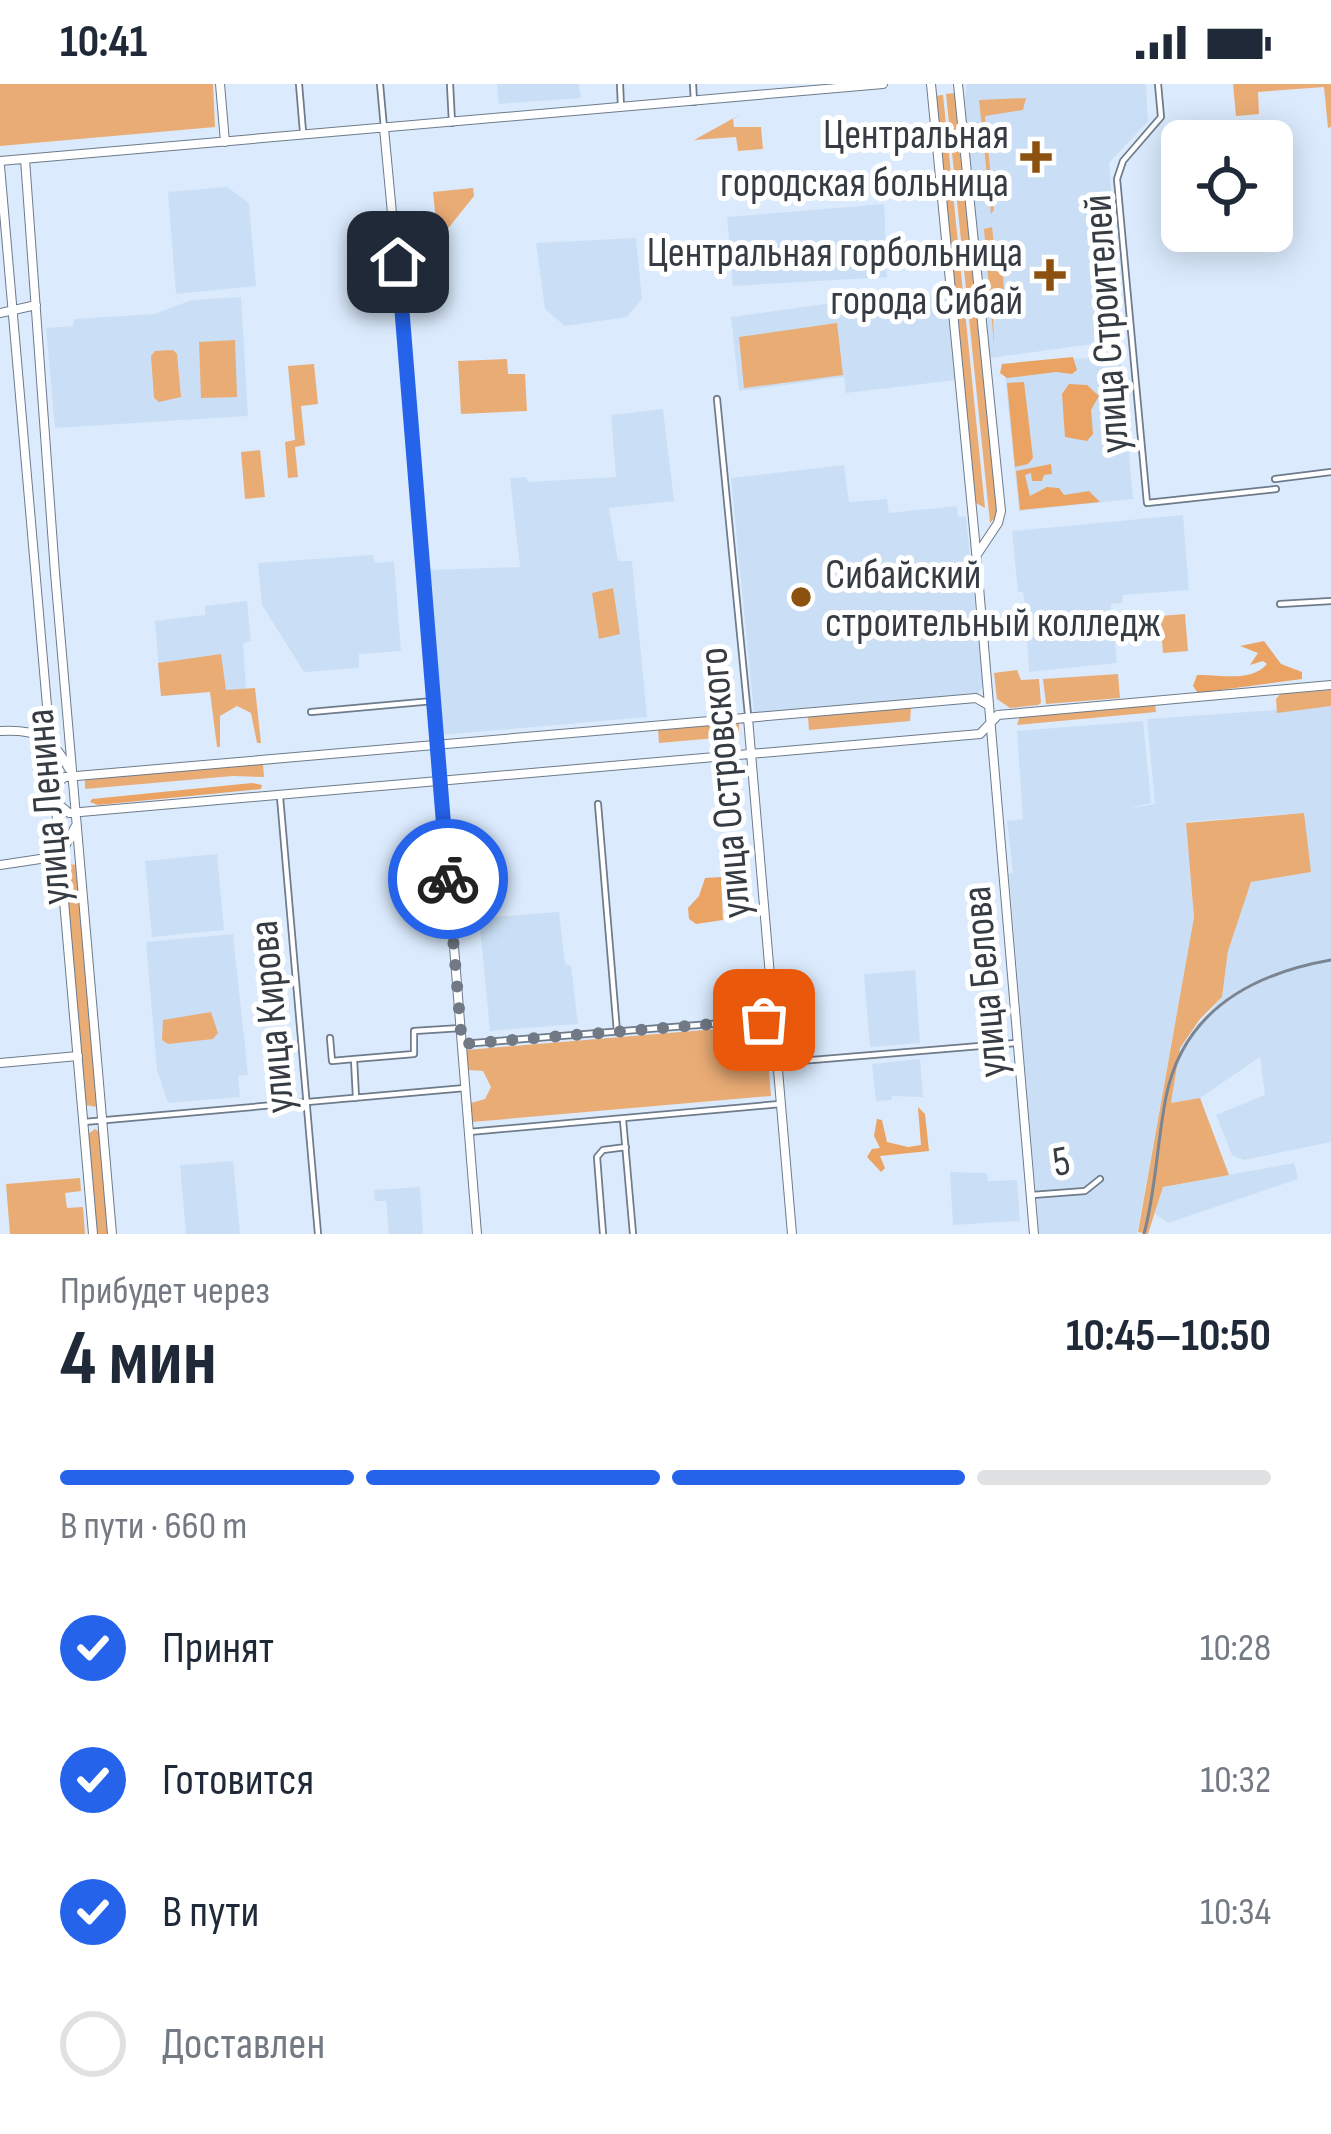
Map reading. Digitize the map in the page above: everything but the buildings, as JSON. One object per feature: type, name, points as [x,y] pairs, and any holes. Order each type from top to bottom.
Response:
[{"type":"main road","points":[[220,84],[225,142]]},
{"type":"main road","points":[[0,164],[694,102],[764,90],[883,84]]},
{"type":"main road","points":[[932,84],[978,527],[975,540],[988,706]]},
{"type":"main road","points":[[958,84],[999,488],[1000,515],[977,557]]},
{"type":"main road","points":[[384,128],[477,1234]]},
{"type":"main road","name":"улица Ленина","points":[[25,159],[112,1234]]},
{"type":"main road","name":"улица Ленина","points":[[0,164],[93,1234]]},
{"type":"main road","points":[[0,314],[36,305]]},
{"type":"main road","points":[[978,527],[994,528]]},
{"type":"main road","points":[[980,734],[998,715],[1331,685]]},
{"type":"main road","points":[[54,786],[73,776],[976,698],[988,688]]},
{"type":"main road","points":[[976,698],[998,715]]},
{"type":"main road","name":"улица Белова","points":[[988,706],[1034,1234]]},
{"type":"main road","name":"улица Островского","points":[[748,718],[792,1234]]},
{"type":"main road","points":[[0,731],[56,734],[69,729]]},
{"type":"main road","points":[[50,734],[73,776]]},
{"type":"main road","points":[[56,802],[61,809],[76,812],[980,734],[991,738]]},
{"type":"main road","points":[[61,859],[76,812]]},
{"type":"main road","points":[[0,865],[73,856],[80,860]]},
{"type":"main road","points":[[0,1063],[78,1056]]},
{"type":"street","points":[[299,84],[303,135]]},
{"type":"street","points":[[380,84],[384,128]]},
{"type":"street","points":[[450,84],[452,123]]},
{"type":"street","points":[[620,84],[621,107]]},
{"type":"street","points":[[693,84],[694,102]]},
{"type":"street","name":"улица Строителей","points":[[1158,84],[1161,117],[1123,161],[1117,178],[1147,503],[1276,489]]},
{"type":"street","name":"улица Островского","points":[[717,399],[748,718]]},
{"type":"street","points":[[1275,479],[1331,472]]},
{"type":"street","points":[[1280,604],[1331,601]]},
{"type":"street","points":[[311,712],[434,701]]},
{"type":"street","name":"улица Кирова","points":[[280,794],[318,1234]]},
{"type":"street","points":[[598,804],[617,1032]]},
{"type":"street","points":[[462,1044],[772,1019]]},
{"type":"street","points":[[329,1039],[332,1061],[414,1054],[414,1031],[460,1028]]},
{"type":"street","points":[[776,1063],[1019,1043]]},
{"type":"street","points":[[354,1059],[356,1098]]},
{"type":"street","points":[[84,1121],[465,1088]]},
{"type":"street","points":[[469,1132],[780,1104]]},
{"type":"street","points":[[623,1118],[633,1234]]},
{"type":"street","points":[[603,1234],[598,1157],[603,1150],[626,1147]]},
{"type":"street","name":"5","points":[[1031,1195],[1084,1191],[1100,1179]]},
{"type":"shaded area","points":[[0,84],[213,84],[215,127],[0,146]]},
{"type":"shaded area","points":[[497,84],[579,84],[581,98],[499,104]]},
{"type":"shaded area","name":"Центральная горбольница города Сибай","points":[[967,84],[1146,84],[1148,121],[1109,163],[1123,340],[990,358],[964,104]]},
{"type":"shaded area","points":[[1233,84],[1331,84],[1331,127],[1324,87],[1258,92],[1259,114],[1236,116]]},
{"type":"shaded area","points":[[955,93],[997,499],[998,515],[990,523],[946,94]]},
{"type":"shaded area","points":[[943,95],[985,508],[976,503],[935,96]]},
{"type":"shaded area","points":[[1026,98],[1023,110],[985,116],[991,214],[979,100]]},
{"type":"shaded area","points":[[741,114],[733,119],[734,127],[761,127],[763,149],[738,151],[736,137],[694,140]]},
{"type":"shaded area","points":[[227,187],[249,203],[256,286],[176,294],[168,192]]},
{"type":"shaded area","points":[[473,188],[474,196],[438,241],[433,192]]},
{"type":"shaded area","points":[[884,204],[887,277],[733,286],[727,217]]},
{"type":"shaded area","points":[[992,227],[1004,291],[998,292],[1000,309],[993,314],[994,345],[984,229]]},
{"type":"shaded area","points":[[636,238],[642,299],[627,317],[565,326],[545,309],[536,243]]},
{"type":"shaded area","points":[[947,294],[956,380],[846,393],[844,377],[739,391],[731,317],[883,296]]},
{"type":"shaded area","points":[[241,297],[248,416],[55,428],[46,328],[73,326],[74,319],[154,314],[192,300]]},
{"type":"shaded area","points":[[837,323],[843,375],[744,388],[739,337]]},
{"type":"shaded area","points":[[235,340],[237,397],[201,398],[199,342]]},
{"type":"shaded area","points":[[173,350],[181,397],[159,402],[154,398],[151,356],[155,351]]},
{"type":"shaded area","points":[[1120,355],[1133,499],[1019,511],[1004,366]]},
{"type":"shaded area","points":[[1073,357],[1077,370],[1072,374],[1007,378],[1000,373],[1002,364]]},
{"type":"shaded area","points":[[507,359],[508,374],[525,374],[527,411],[461,414],[458,361]]},
{"type":"shaded area","points":[[314,364],[318,404],[301,406],[305,445],[295,447],[298,477],[288,478],[285,442],[295,440],[288,366]]},
{"type":"shaded area","points":[[1024,382],[1033,458],[1015,467],[1007,383]]},
{"type":"shaded area","points":[[1069,384],[1087,385],[1099,396],[1091,410],[1093,434],[1087,441],[1065,437],[1062,394]]},
{"type":"shaded area","points":[[663,409],[674,501],[609,508],[618,561],[632,561],[647,717],[442,735],[429,570],[520,567],[510,478],[526,477],[528,482],[616,477],[611,415]]},
{"type":"shaded area","points":[[260,450],[265,497],[245,499],[241,452]]},
{"type":"shaded area","points":[[1051,464],[1052,474],[1044,475],[1042,481],[1032,481],[1031,473],[1025,475],[1030,496],[1047,487],[1059,488],[1064,495],[1089,491],[1100,502],[1020,510],[1016,471]]},
{"type":"shaded area","points":[[844,465],[849,502],[887,499],[889,513],[957,506],[958,517],[966,516],[983,685],[978,694],[758,716],[754,713],[731,478]]},
{"type":"shaded area","points":[[1183,515],[1189,590],[1123,595],[1122,603],[1111,604],[1117,663],[1029,672],[1025,607],[1023,592],[1018,592],[1012,531]]},
{"type":"shaded area","points":[[373,555],[375,563],[394,561],[401,651],[359,654],[359,668],[304,672],[262,605],[258,563]]},
{"type":"shaded area","points":[[613,588],[620,634],[599,639],[592,593]]},
{"type":"shaded area","points":[[247,601],[251,641],[243,643],[246,689],[161,696],[155,621],[205,615],[205,606]]},
{"type":"shaded area","points":[[1185,614],[1188,651],[1163,653],[1160,616]]},
{"type":"shaded area","points":[[1264,641],[1281,664],[1302,672],[1302,679],[1198,693],[1193,686],[1197,675],[1244,676],[1260,670],[1267,664],[1263,661],[1250,665],[1258,653],[1240,646]]},
{"type":"shaded area","points":[[221,654],[226,690],[255,688],[261,743],[257,743],[251,713],[237,706],[220,716],[217,747],[210,692],[161,696],[158,663]]},
{"type":"shaded area","points":[[1017,670],[1021,680],[1039,679],[1038,705],[1010,708],[997,699],[994,673]]},
{"type":"shaded area","points":[[1118,674],[1120,698],[1046,704],[1043,679]]},
{"type":"shaded area","points":[[1331,690],[1331,706],[1277,713],[1280,694]]},
{"type":"shaded area","points":[[1155,704],[1156,712],[1017,725],[1020,716]]},
{"type":"shaded area","points":[[1331,706],[1331,1142],[1244,1160],[1232,1155],[1216,1115],[1265,1095],[1260,1057],[1200,1098],[1171,1103],[1180,1048],[1222,997],[1228,951],[1251,882],[1311,871],[1288,814],[1186,822],[1194,917],[1137,1234],[1039,1234],[1009,874],[1013,872],[1007,821],[1023,819],[1017,731],[1143,721],[1151,803],[1127,809],[1155,804],[1147,719]]},
{"type":"shaded area","points":[[911,708],[910,721],[809,730],[808,717]]},
{"type":"shaded area","points":[[739,723],[739,736],[659,743],[658,730]]},
{"type":"shaded area","points":[[263,764],[264,777],[85,789],[85,779]]},
{"type":"shaded area","points":[[262,785],[261,789],[90,802],[92,799]]},
{"type":"shaded area","points":[[1304,813],[1311,872],[1251,882],[1228,951],[1222,997],[1180,1048],[1171,1103],[1200,1098],[1229,1175],[1163,1187],[1148,1234],[1138,1232],[1194,917],[1186,823]]},
{"type":"shaded area","points":[[217,854],[224,930],[152,937],[145,861]]},
{"type":"shaded area","points":[[68,864],[78,865],[97,1107],[85,1105]]},
{"type":"shaded area","points":[[721,877],[723,920],[696,924],[689,919],[688,908],[699,896],[705,878]]},
{"type":"shaded area","points":[[559,912],[578,1024],[490,1031],[479,918]]},
{"type":"shaded area","points":[[233,934],[248,1075],[238,1076],[240,1097],[168,1103],[157,1070],[146,942]]},
{"type":"shaded area","points":[[915,970],[920,1043],[870,1047],[864,974]]},
{"type":"shaded area","points":[[211,1012],[218,1033],[213,1039],[168,1044],[162,1040],[163,1020]]},
{"type":"shaded area","points":[[765,1025],[771,1096],[472,1122],[471,1103],[485,1099],[491,1087],[483,1071],[468,1070],[466,1050]]},
{"type":"shaded area","points":[[920,1059],[923,1097],[892,1096],[876,1101],[872,1064]]},
{"type":"shaded area","points":[[918,1107],[925,1114],[929,1151],[880,1156],[885,1168],[881,1172],[867,1157],[872,1149],[880,1148],[874,1136],[877,1119],[882,1120],[887,1142],[921,1145]]},
{"type":"shaded area","points":[[95,1129],[101,1133],[109,1234],[97,1234],[88,1134]]},
{"type":"shaded area","points":[[233,1161],[240,1234],[186,1234],[180,1165]]},
{"type":"shaded area","points":[[1294,1163],[1298,1179],[1168,1223],[1155,1214],[1163,1187]]},
{"type":"shaded area","points":[[950,1172],[987,1173],[988,1181],[1017,1180],[1020,1221],[953,1225]]},
{"type":"shaded area","points":[[80,1178],[81,1191],[65,1193],[67,1208],[83,1207],[85,1234],[10,1234],[6,1184]]},
{"type":"shaded area","points":[[420,1187],[423,1234],[389,1234],[386,1201],[375,1201],[374,1190]]},
{"type":"railway","points":[[1144,1234],[1166,1097],[1188,1042],[1205,1020],[1248,987],[1331,960]]},
{"type":"way so far","points":[[448,879],[462,1044],[764,1020]]},
{"type":"place","name":"Центральная городская больница","points":[[1036,157]]},
{"type":"place","name":"Центральная горбольница города Сибай","points":[[1050,275]]},
{"type":"place","name":"Сибайский строительный колледж","points":[[801,597]]},
{"type":"route","points":[[398,262],[448,879]]}]
